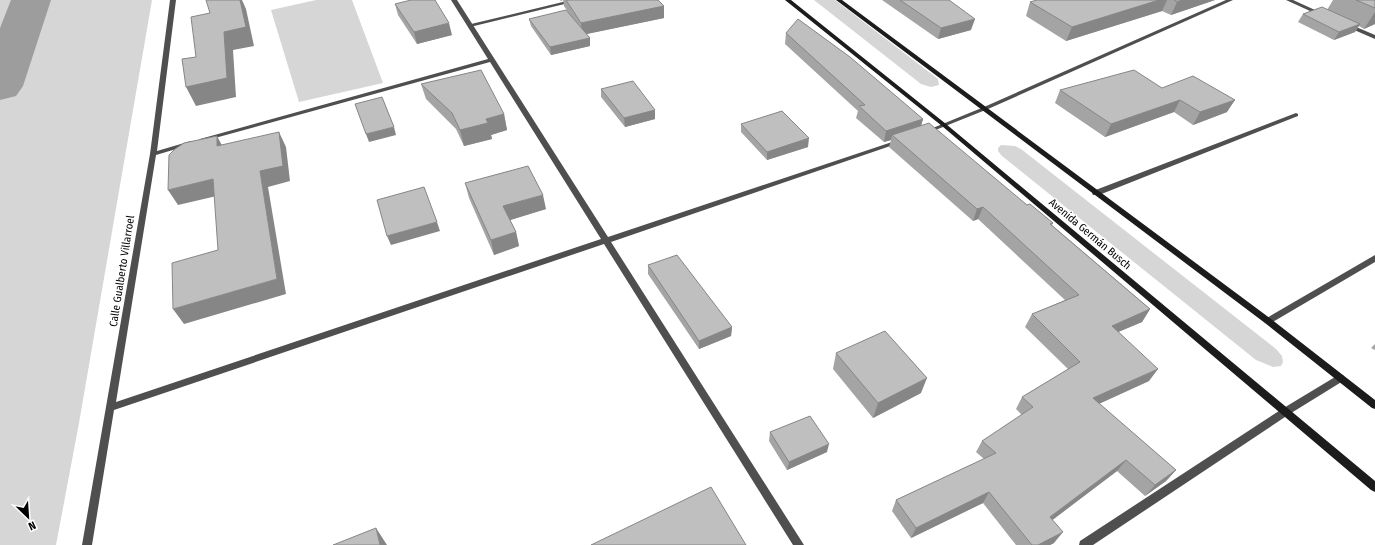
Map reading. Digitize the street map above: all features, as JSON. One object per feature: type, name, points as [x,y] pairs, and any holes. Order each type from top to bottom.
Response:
[{"type":"main road","name":"Avenida Germán Busch","points":[[788,0],[944,125],[1375,487]]},
{"type":"main road","points":[[839,0],[986,108],[1096,193],[1268,321],[1375,405]]},
{"type":"street","name":"Calle Gualberto Villarroel","points":[[87,545],[153,154],[173,0]]},
{"type":"street","points":[[454,0],[799,545]]},
{"type":"street","points":[[470,25],[578,0]]},
{"type":"street","points":[[921,133],[986,108],[1230,0]]},
{"type":"street","points":[[1289,0],[1332,18]]},
{"type":"street","points":[[1339,22],[1375,37]]},
{"type":"street","points":[[153,154],[492,60]]},
{"type":"street","points":[[1096,193],[1296,115]]},
{"type":"street","points":[[110,408],[607,241],[906,138]]},
{"type":"street","points":[[1268,321],[1375,258]]},
{"type":"street","points":[[1084,545],[1285,412],[1340,378]]},
{"type":"shaded area","points":[[0,0],[152,0],[79,423],[56,545],[0,545]]},
{"type":"shaded area","points":[[316,0],[352,0],[383,83],[299,102],[271,10]]},
{"type":"shaded area","points":[[814,0],[835,0],[938,79],[939,85],[931,87],[921,84]]},
{"type":"shaded area","points":[[1001,145],[1015,146],[1021,149],[1276,349],[1282,356],[1283,362],[1281,366],[1273,367],[1256,360],[1002,156],[998,151],[998,148]]},
{"type":"building","points":[[206,0],[240,0],[246,27],[224,32],[227,78],[186,87],[182,59],[196,57],[191,17],[210,13]]},
{"type":"building","points":[[411,0],[435,0],[449,23],[414,32],[395,4]]},
{"type":"building","points":[[566,0],[658,0],[664,6],[581,23]]},
{"type":"building","points":[[900,0],[949,0],[975,19],[941,28]]},
{"type":"building","points":[[1037,0],[1159,0],[1072,27],[1030,2]]},
{"type":"building","points":[[1356,0],[1375,0],[1375,8]]},
{"type":"building","points":[[1322,7],[1360,24],[1339,32],[1303,14]]},
{"type":"building","points":[[566,10],[590,38],[550,47],[529,19]]},
{"type":"building","points":[[798,19],[850,57],[923,119],[886,131],[859,106],[865,105],[786,33]]},
{"type":"building","points":[[481,70],[504,114],[486,119],[488,123],[460,130],[452,113],[421,84]]},
{"type":"building","points":[[1134,70],[1162,88],[1193,76],[1235,100],[1200,112],[1180,100],[1111,124],[1060,90]]},
{"type":"building","points":[[633,81],[655,110],[624,118],[601,89]]},
{"type":"building","points":[[382,97],[394,127],[366,134],[355,104]]},
{"type":"building","points":[[782,111],[809,138],[767,152],[741,124]]},
{"type":"building","points":[[929,123],[1027,205],[1030,204],[1053,223],[1050,224],[1150,309],[1112,326],[1158,369],[1093,398],[1176,470],[1155,485],[1126,460],[1050,517],[1063,532],[1038,545],[1032,545],[989,492],[916,528],[896,500],[996,453],[982,441],[1033,407],[1022,397],[1080,362],[1032,314],[1079,295],[983,207],[977,209],[892,135]]},
{"type":"building","points":[[279,132],[283,166],[260,171],[277,279],[173,309],[172,263],[218,250],[213,179],[168,190],[169,155],[184,143],[217,136],[217,146]]},
{"type":"building","points":[[528,166],[543,195],[503,206],[516,232],[491,240],[465,183]]},
{"type":"building","points":[[424,187],[437,222],[387,236],[377,200]]},
{"type":"building","points":[[677,255],[732,327],[699,341],[648,265]]},
{"type":"building","points":[[885,331],[927,378],[878,403],[836,353]]},
{"type":"building","points":[[810,416],[829,444],[789,462],[770,432]]},
{"type":"building","points":[[711,487],[746,545],[591,545]]},
{"type":"building","points":[[376,528],[380,545],[333,545]]},
{"type":"waterway","points":[[0,86],[31,0]]}]
